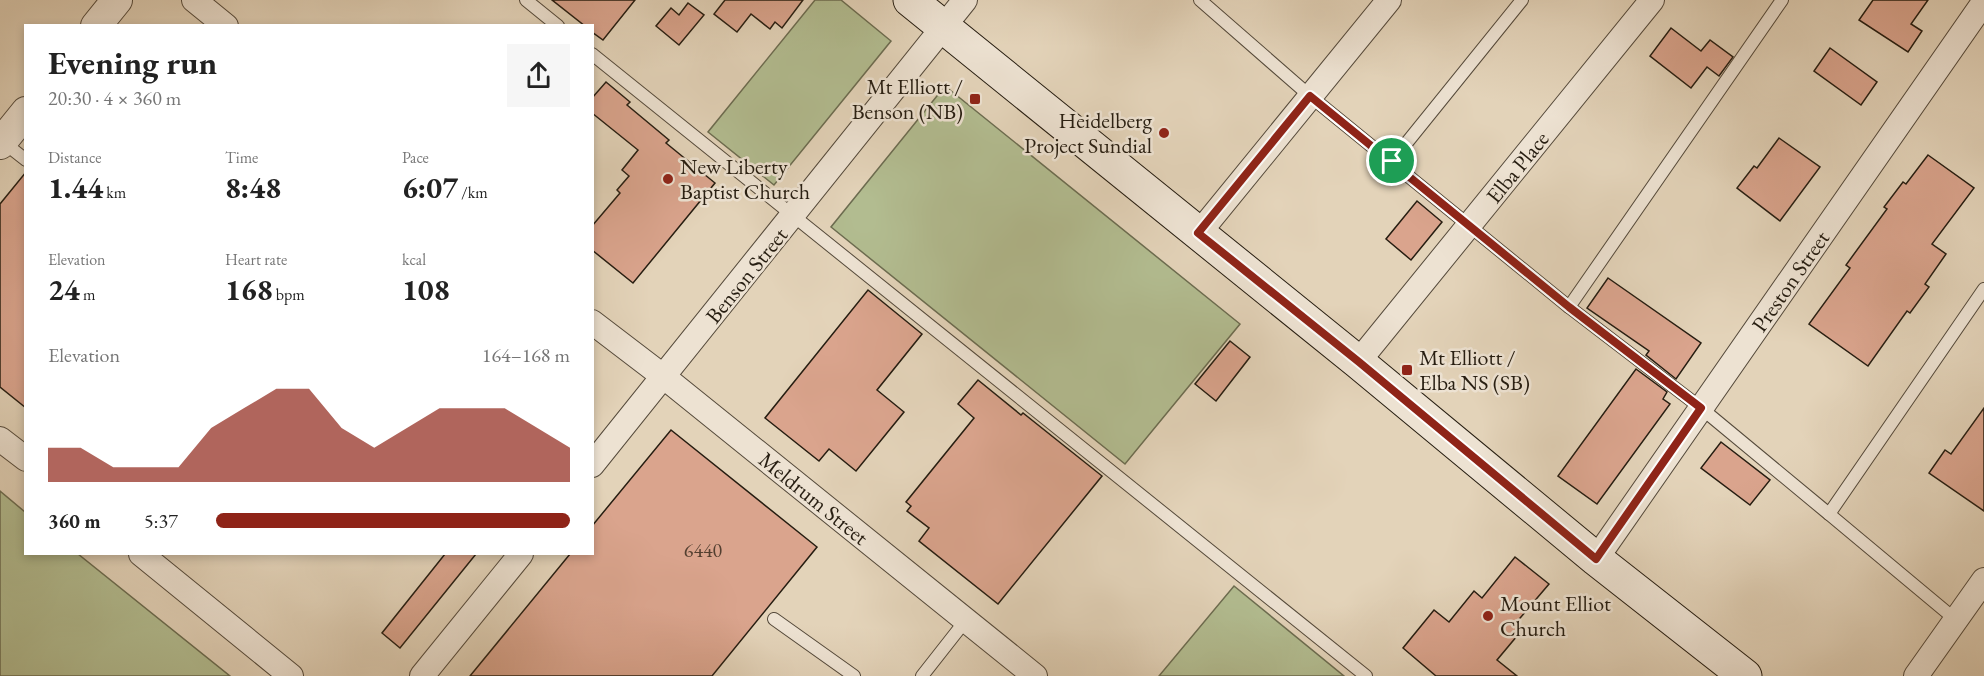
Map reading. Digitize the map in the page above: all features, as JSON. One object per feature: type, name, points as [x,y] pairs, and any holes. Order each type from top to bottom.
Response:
[{"type":"main road","points":[[910,0],[1359,362],[1596,559],[1745,676]]},
{"type":"street","points":[[98,24],[117,0]]},
{"type":"street","points":[[194,0],[224,24]]},
{"type":"street","name":"Benson Street","points":[[594,463],[794,216],[964,0]]},
{"type":"street","points":[[1198,233],[1389,0]]},
{"type":"street","name":"Elba Place","points":[[1359,362],[1652,0]]},
{"type":"street","name":"Preston Street","points":[[1596,559],[1984,2]]},
{"type":"street","points":[[1,141],[24,114]]},
{"type":"street","name":"Meldrum Street","points":[[594,324],[664,377],[1035,676]]},
{"type":"street","points":[[0,439],[24,457]]},
{"type":"street","points":[[142,555],[291,676]]},
{"type":"street","points":[[423,676],[518,555]]},
{"type":"street","points":[[1916,676],[1984,580]]},
{"type":"lane","points":[[526,0],[556,24]]},
{"type":"lane","points":[[1200,0],[1310,96],[1569,307],[1701,408],[1956,620]]},
{"type":"lane","points":[[1392,161],[1522,0]]},
{"type":"lane","points":[[1569,307],[1782,0]]},
{"type":"lane","points":[[594,56],[1366,676]]},
{"type":"lane","points":[[1,141],[24,158]]},
{"type":"lane","points":[[1829,514],[1984,289]]},
{"type":"lane","points":[[774,619],[854,676]]},
{"type":"lane","points":[[922,676],[966,620]]},
{"type":"green space","points":[[815,0],[841,0],[891,41],[774,185],[708,132]]},
{"type":"green space","points":[[945,86],[1240,324],[1125,464],[831,227]]},
{"type":"green space","points":[[0,491],[24,511],[24,555],[79,555],[230,676],[0,676]]},
{"type":"green space","points":[[1234,586],[1344,676],[1159,676]]},
{"type":"building","points":[[552,0],[635,0],[603,40],[594,33],[594,24],[582,24]]},
{"type":"building","points":[[725,0],[803,0],[782,28],[775,22],[770,29],[751,14],[737,32],[714,14]]},
{"type":"building","points":[[1873,0],[1928,0],[1911,24],[1922,31],[1908,52],[1859,20]]},
{"type":"building","points":[[688,3],[704,15],[679,45],[656,26],[671,8],[679,15]]},
{"type":"building","points":[[1671,28],[1701,51],[1710,40],[1733,57],[1719,76],[1707,67],[1691,88],[1650,56]]},
{"type":"building","points":[[1830,48],[1877,82],[1861,105],[1814,71]]},
{"type":"building","name":"New Liberty Baptist Church","points":[[606,82],[630,102],[627,105],[669,140],[666,143],[715,183],[633,283],[594,252],[594,224],[620,193],[617,190],[629,176],[622,170],[638,150],[594,115],[594,96]]},
{"type":"building","points":[[1779,138],[1820,167],[1780,221],[1737,188],[1754,166],[1757,168]]},
{"type":"building","points":[[1928,155],[1974,188],[1932,244],[1946,254],[1925,284],[1929,287],[1910,313],[1907,311],[1868,366],[1809,324],[1850,268],[1846,265],[1887,209],[1884,207],[1903,182],[1906,184]]},
{"type":"building","points":[[24,174],[24,406],[0,387],[0,204]]},
{"type":"building","points":[[1417,201],[1442,222],[1411,260],[1386,239]]},
{"type":"building","points":[[1608,278],[1701,343],[1676,379],[1646,355],[1649,351],[1587,308]]},
{"type":"building","points":[[868,290],[922,334],[877,390],[904,412],[856,471],[829,449],[819,461],[765,418]]},
{"type":"building","points":[[1230,341],[1250,357],[1216,401],[1195,384]]},
{"type":"building","points":[[1636,369],[1667,392],[1663,399],[1670,404],[1597,504],[1558,476]]},
{"type":"building","points":[[978,380],[1102,476],[998,604],[919,541],[929,528],[907,511],[911,506],[906,502],[974,418],[958,404]]},
{"type":"building","points":[[1984,408],[1984,511],[1929,473],[1945,450],[1951,454]]},
{"type":"building","points":[[671,430],[817,547],[712,676],[470,676],[569,555],[594,555],[594,524]]},
{"type":"building","points":[[1721,442],[1770,480],[1750,505],[1701,468]]},
{"type":"building","points":[[444,555],[475,555],[400,648],[382,633]]},
{"type":"building","name":"Mount Elliot Church","points":[[1515,557],[1549,584],[1515,624],[1522,630],[1497,660],[1517,676],[1436,676],[1403,648],[1434,610],[1449,622],[1474,591],[1482,598]]},
{"type":"place","name":"Mt Elliott / Benson (NB)","points":[[975,99]]},
{"type":"place","name":"Heidelberg Project Sundial","points":[[1164,133]]},
{"type":"place","name":"New Liberty Baptist Church","points":[[668,179]]},
{"type":"place","name":"Mt Elliott / Elba NS (SB)","points":[[1407,370]]},
{"type":"place","name":"Mount Elliot Church","points":[[1488,616]]},
{"type":"route","points":[[1310,96],[1392,161],[1569,307],[1701,408],[1596,559],[1359,362],[1198,233],[1310,96]]}]
